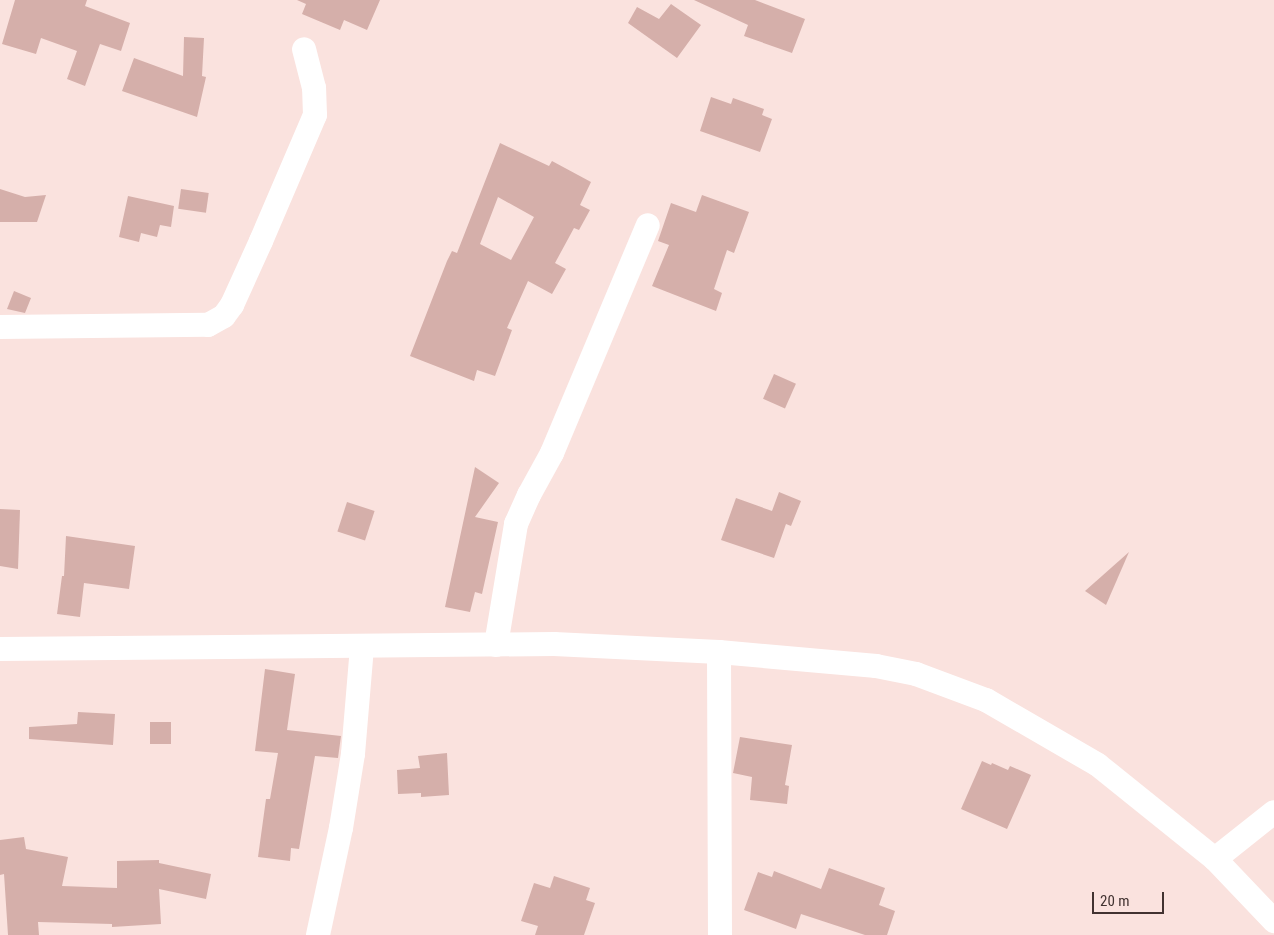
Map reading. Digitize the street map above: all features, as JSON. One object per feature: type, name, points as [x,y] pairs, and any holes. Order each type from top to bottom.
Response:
[{"type":"street","points":[[0,327],[208,325],[224,316],[232,305],[262,241],[315,115],[314,88],[304,49]]},
{"type":"street","points":[[496,645],[516,524],[529,495],[552,453],[648,225]]},
{"type":"street","points":[[0,649],[554,644],[719,652],[876,666],[916,674],[986,700],[1098,765],[1215,859],[1274,921]]},
{"type":"street","points":[[318,935],[341,828],[353,754],[362,646]]},
{"type":"street","points":[[719,652],[720,935]]},
{"type":"street","points":[[1215,859],[1274,812]]},
{"type":"building","points":[[15,0],[87,0],[85,6],[130,23],[121,51],[100,44],[85,86],[67,79],[77,51],[41,38],[36,54],[2,44]]},
{"type":"building","points":[[297,0],[380,0],[367,30],[344,20],[340,30],[302,14],[306,4]]},
{"type":"building","points":[[694,0],[755,0],[805,19],[792,53],[744,36],[748,25]]},
{"type":"building","points":[[671,4],[701,25],[677,58],[628,23],[637,7],[659,19]]},
{"type":"building","points":[[184,37],[204,38],[202,76],[206,77],[197,117],[122,91],[134,58],[183,76]]},
{"type":"building","points":[[711,97],[731,104],[733,98],[764,109],[762,115],[772,119],[760,152],[700,131]]},
{"type":"building","points":[[500,143],[549,166],[552,161],[591,182],[580,205],[590,210],[579,230],[574,228],[555,263],[566,269],[552,294],[528,281],[507,328],[512,330],[495,376],[477,370],[474,381],[410,356],[447,261],[452,251],[457,253]],"holes":[[[498,197],[534,217],[511,260],[480,244]]]},
{"type":"building","points":[[0,189],[25,197],[46,195],[37,222],[0,222]]},
{"type":"building","points":[[181,189],[209,193],[206,213],[178,209]]},
{"type":"building","points":[[702,195],[749,212],[734,253],[727,250],[714,289],[722,293],[716,311],[652,286],[669,245],[658,241],[671,203],[696,212]]},
{"type":"building","points":[[128,196],[174,206],[171,227],[160,225],[157,237],[141,233],[139,242],[119,237]]},
{"type":"building","points":[[14,291],[31,298],[25,313],[7,309]]},
{"type":"building","points":[[774,374],[796,384],[785,408],[763,399]]},
{"type":"building","points":[[475,467],[499,483],[475,517],[498,522],[482,594],[475,592],[470,612],[445,607]]},
{"type":"building","points":[[779,492],[801,501],[791,526],[786,524],[774,558],[721,540],[736,498],[772,511]]},
{"type":"building","points":[[347,502],[375,511],[365,540],[337,531]]},
{"type":"building","points":[[0,509],[20,510],[18,569],[0,566]]},
{"type":"building","points":[[66,536],[135,546],[129,589],[84,583],[80,617],[57,614],[62,576],[64,576]]},
{"type":"building","points":[[1129,552],[1106,605],[1085,591]]},
{"type":"building","points":[[265,669],[295,674],[287,730],[341,736],[338,758],[315,756],[299,849],[291,848],[290,861],[258,857],[266,799],[270,799],[278,753],[255,751]]},
{"type":"building","points":[[78,712],[115,714],[113,745],[29,739],[29,727],[77,724]]},
{"type":"building","points":[[150,722],[171,722],[171,744],[150,744]]},
{"type":"building","points":[[740,737],[792,745],[785,785],[789,786],[787,804],[750,800],[752,777],[733,773]]},
{"type":"building","points":[[447,753],[449,795],[421,797],[421,793],[398,794],[397,770],[420,768],[418,756]]},
{"type":"building","points":[[982,761],[1008,770],[1010,766],[1031,775],[1007,829],[961,809]]},
{"type":"building","points":[[24,837],[26,849],[68,857],[62,886],[117,888],[117,861],[159,860],[159,863],[211,874],[206,899],[159,889],[161,924],[112,927],[112,924],[38,922],[39,935],[8,935],[4,874],[0,875],[0,840]]},
{"type":"building","points":[[829,868],[885,888],[879,905],[895,911],[887,935],[865,935],[801,914],[796,929],[744,910],[758,872],[772,877],[774,871],[821,889]]},
{"type":"building","points":[[554,876],[590,888],[586,900],[595,903],[584,935],[535,935],[538,926],[521,921],[534,883],[550,888]]}]
